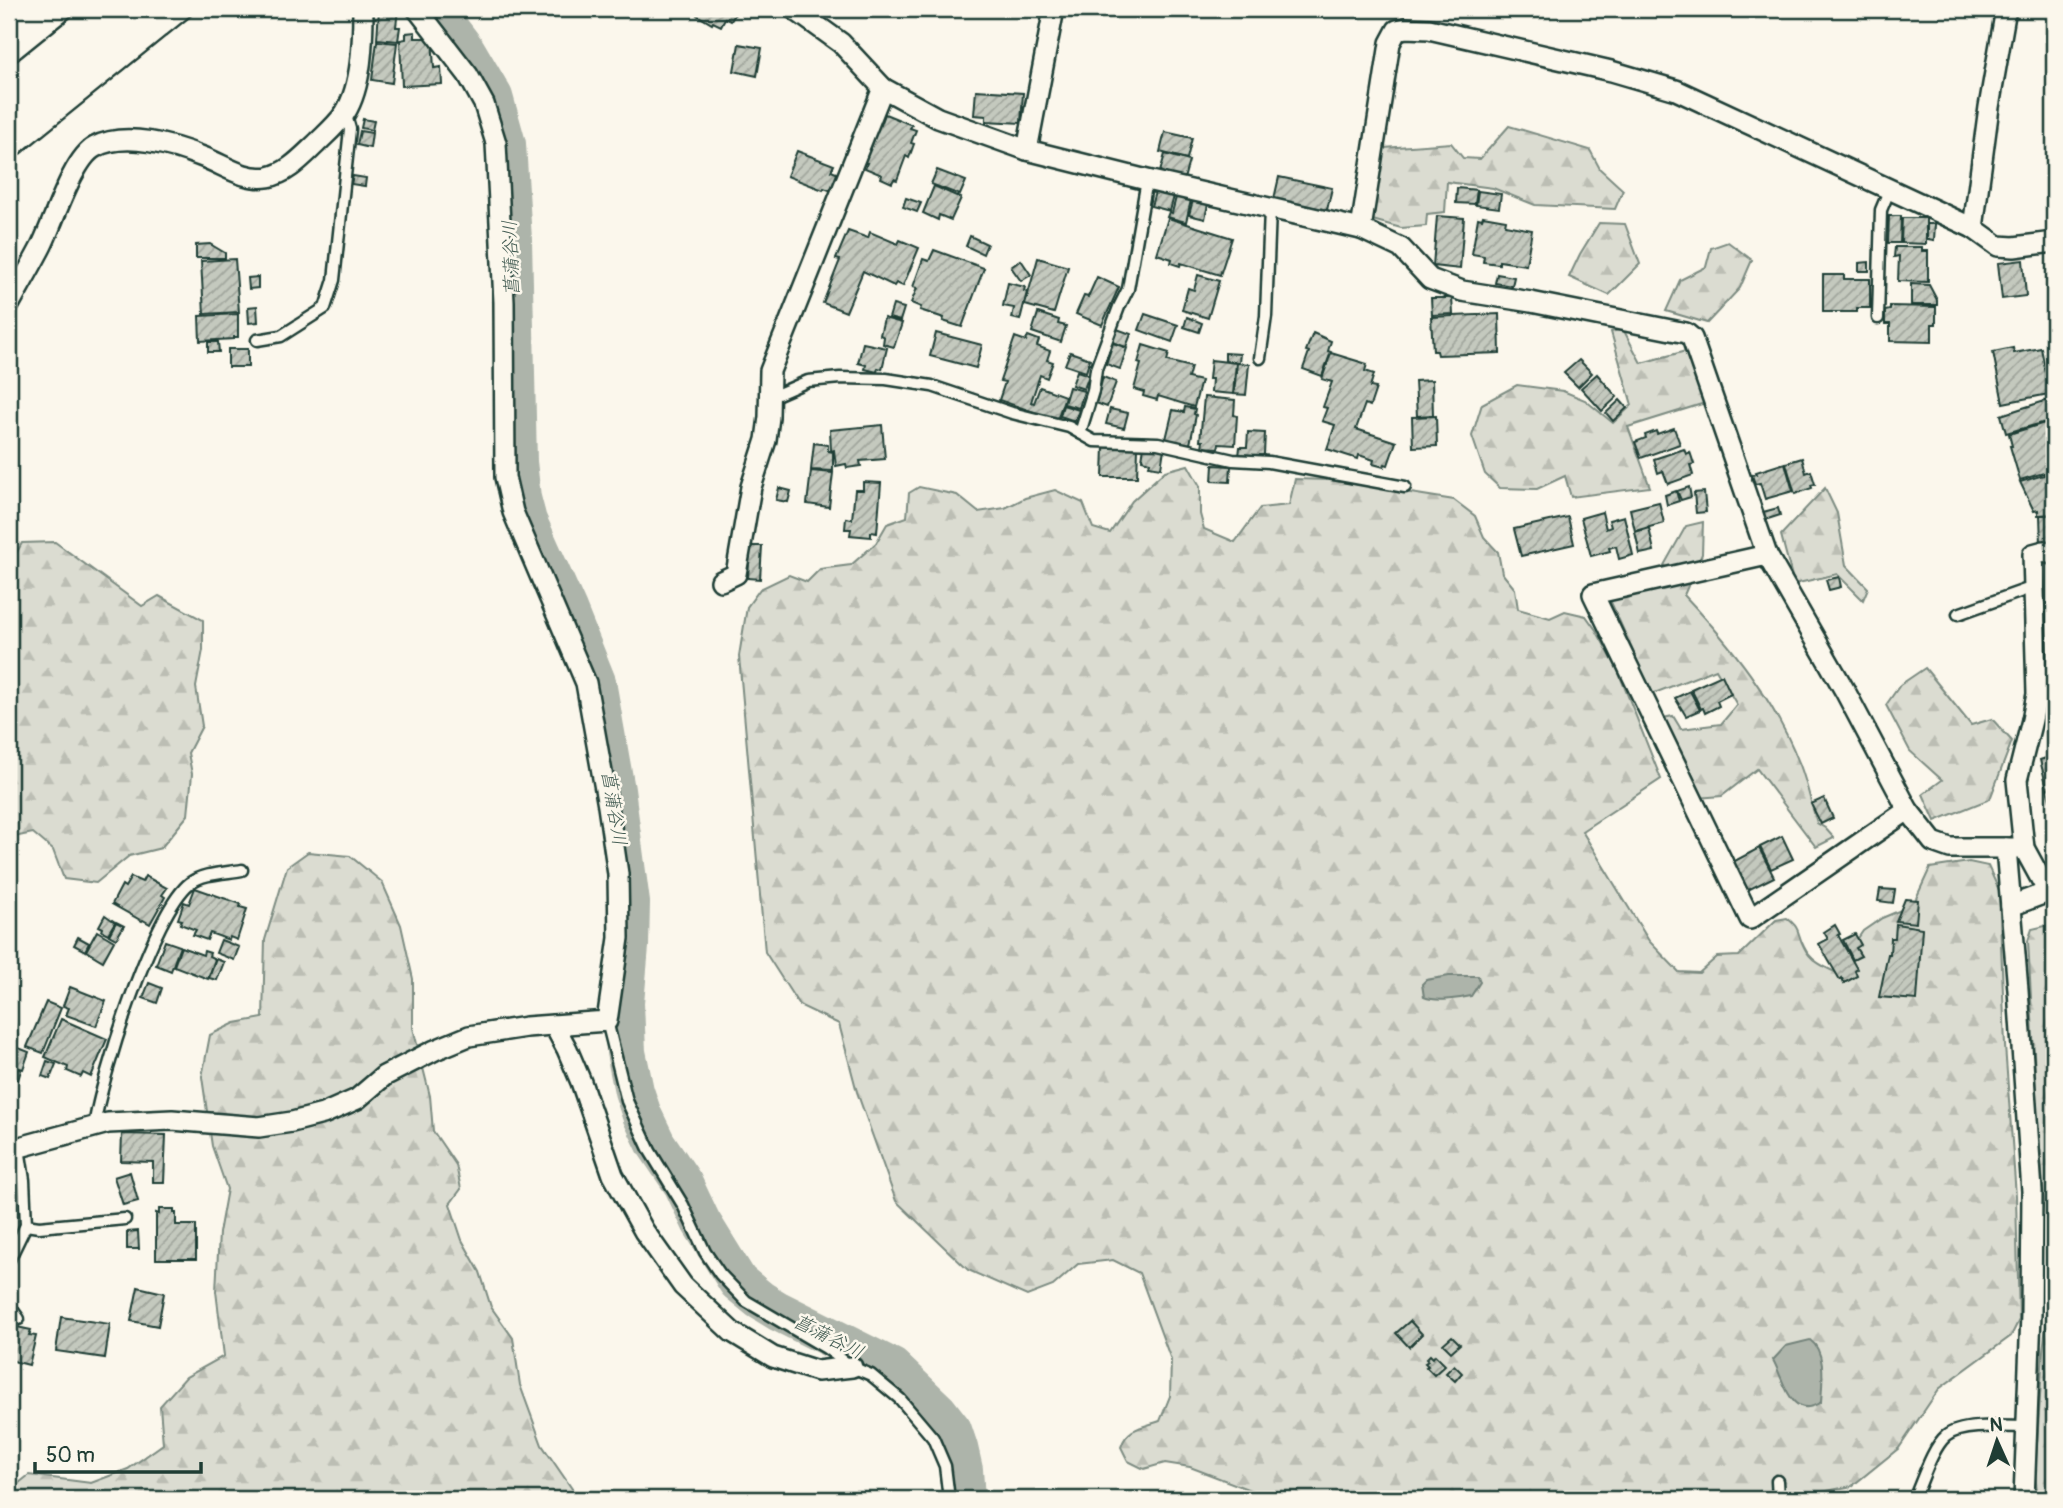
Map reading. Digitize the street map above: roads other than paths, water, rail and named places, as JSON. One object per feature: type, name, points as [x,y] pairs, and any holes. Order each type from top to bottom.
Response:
[{"type":"main road","points":[[9,89],[108,9]]},
{"type":"main road","points":[[9,124],[153,9]]},
{"type":"street","points":[[9,149],[182,9]]},
{"type":"street","points":[[9,305],[41,248],[79,163],[92,149],[106,142],[135,140],[178,148],[250,177],[281,173],[294,165],[330,131],[345,112],[354,93],[360,57],[363,9]]},
{"type":"street","points":[[14,1149],[108,1124],[172,1120],[259,1127],[292,1122],[323,1114],[356,1098],[384,1076],[469,1036],[526,1027],[607,1021],[619,938],[618,874],[586,683],[513,512],[505,477],[504,302],[496,143],[484,104],[468,75],[417,9]]},
{"type":"street","points":[[794,9],[841,43],[883,88],[938,118],[1027,150],[1361,229],[1401,248],[1430,279],[1462,291],[1686,333],[1692,338],[1767,555],[1909,810],[1933,842],[1950,848],[2015,848],[2051,890],[2011,906]]},
{"type":"street","points":[[1027,150],[1054,9]]},
{"type":"street","points":[[1973,228],[1989,107],[2006,9]]},
{"type":"street","points":[[1361,229],[1391,43],[1398,30],[1429,29],[1611,71],[1676,90],[1973,228],[1998,246],[2014,247],[2054,242]]},
{"type":"street","points":[[721,581],[736,574],[751,486],[766,440],[770,371],[883,88]]},
{"type":"street","points":[[2024,1499],[2031,1314],[2032,1191],[2011,906],[2017,780],[2037,694],[2033,554],[2044,551],[2054,555]]},
{"type":"street","points":[[1767,555],[1593,594],[1750,919],[1909,810]]},
{"type":"street","points":[[554,1026],[581,1082],[613,1175],[644,1231],[683,1286],[732,1332],[773,1357],[817,1371],[852,1367]]},
{"type":"lane","points":[[257,340],[281,336],[297,327],[325,308],[330,298],[350,130],[345,112]]},
{"type":"lane","points":[[1080,433],[1093,391],[1096,369],[1128,289],[1147,180]]},
{"type":"lane","points":[[1878,318],[1881,209],[1889,191]]},
{"type":"lane","points":[[1260,358],[1266,316],[1270,209]]},
{"type":"lane","points":[[769,398],[808,381],[840,378],[886,379],[932,386],[1012,414],[1069,427],[1094,441],[1158,443],[1233,460],[1304,467],[1405,487]]},
{"type":"lane","points":[[1958,614],[2034,589]]},
{"type":"lane","points":[[94,1128],[112,1056],[144,960],[173,903],[189,884],[200,878],[242,870]]},
{"type":"lane","points":[[607,1021],[627,1101],[650,1152],[683,1205],[705,1252],[720,1274],[746,1301],[871,1376],[900,1399],[933,1438],[945,1466],[949,1499]]},
{"type":"lane","points":[[9,1260],[26,1225],[25,1190],[14,1149]]},
{"type":"lane","points":[[26,1225],[39,1227],[125,1219]]},
{"type":"lane","points":[[9,1305],[19,1319]]},
{"type":"lane","points":[[1914,1499],[1939,1444],[1953,1431],[1964,1428],[2027,1427]]},
{"type":"lane","points":[[1777,1481],[1778,1499]]},
{"type":"waterway","name":"菖蒲谷川","points":[[434,9],[466,51],[493,97],[506,144],[512,240],[517,462],[521,498],[527,521],[596,682],[615,790],[630,903],[624,1003],[626,1052],[642,1115],[656,1144],[683,1184],[701,1222],[738,1282],[778,1311],[892,1368],[938,1412],[952,1430],[958,1448],[965,1499]]}]
